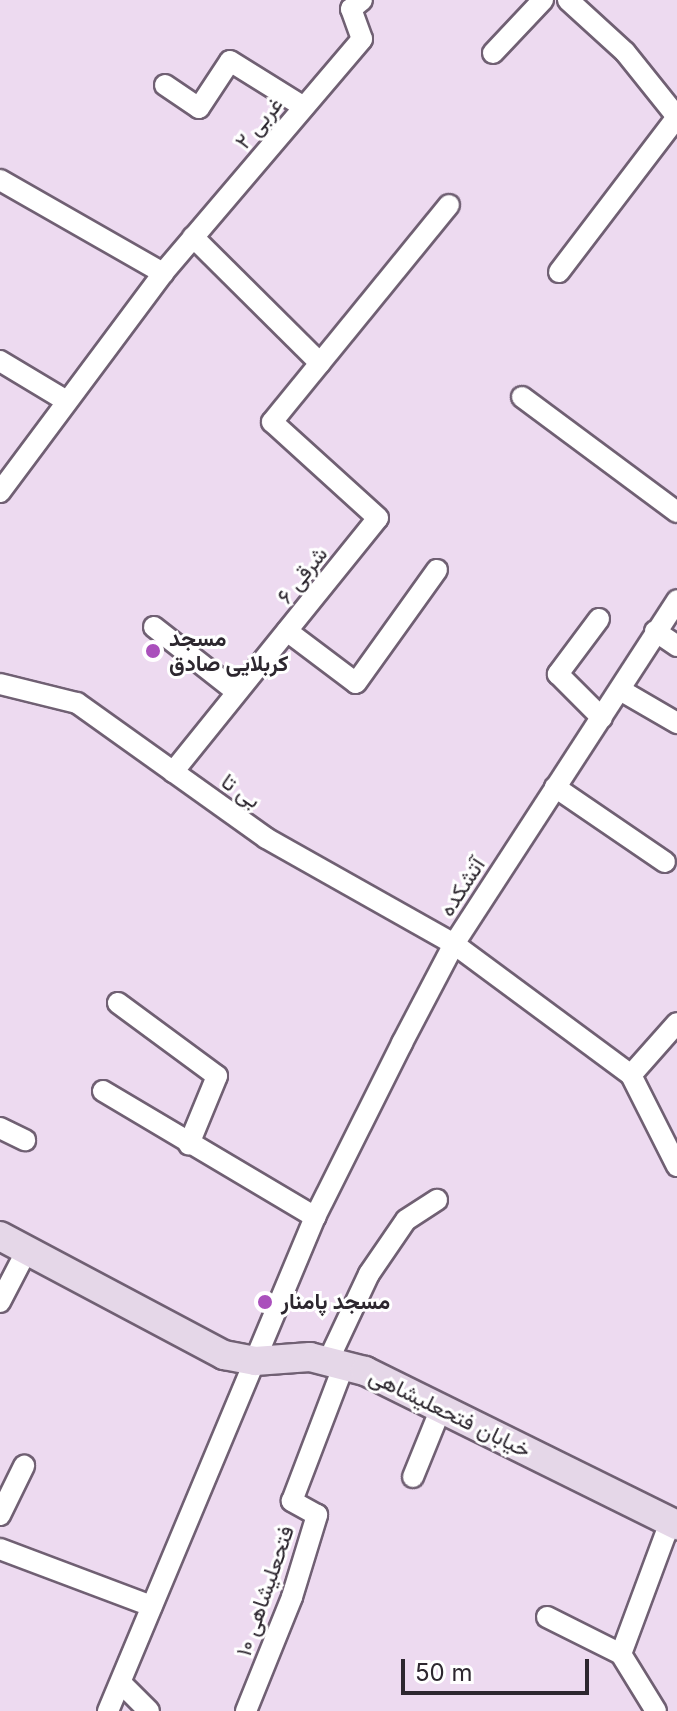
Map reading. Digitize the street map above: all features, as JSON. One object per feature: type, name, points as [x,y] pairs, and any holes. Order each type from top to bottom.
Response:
[{"type":"street","name":"۲ غربی","points":[[0,492],[65,400],[163,273],[362,39],[351,9],[362,0]]},
{"type":"street","points":[[493,53],[543,0]]},
{"type":"street","points":[[559,272],[677,117],[625,52],[568,0]]},
{"type":"street","points":[[165,85],[199,108],[230,61],[304,107]]},
{"type":"street","points":[[0,180],[163,273]]},
{"type":"street","points":[[193,237],[320,363],[449,205]]},
{"type":"street","points":[[0,361],[65,400]]},
{"type":"street","name":"۶ شرقی","points":[[173,772],[378,518],[272,422],[320,363]]},
{"type":"street","points":[[522,397],[677,512]]},
{"type":"street","points":[[287,631],[356,683],[437,570]]},
{"type":"street","name":"آتشکده","points":[[108,1711],[122,1684],[315,1217],[454,944],[555,787],[622,691],[655,631],[677,600]]},
{"type":"street","points":[[599,619],[558,674],[602,718]]},
{"type":"street","points":[[154,627],[237,692]]},
{"type":"street","points":[[655,631],[677,646]]},
{"type":"street","name":"بی تا","points":[[0,684],[77,703],[266,838],[454,944],[631,1075]]},
{"type":"street","points":[[622,691],[677,723]]},
{"type":"street","points":[[555,787],[665,862]]},
{"type":"street","points":[[118,1003],[217,1076],[189,1144]]},
{"type":"street","points":[[677,1023],[631,1075],[677,1166]]},
{"type":"street","points":[[103,1091],[315,1217]]},
{"type":"street","points":[[0,1128],[25,1140]]},
{"type":"street","points":[[336,1363],[376,1263],[406,1220],[437,1200]]},
{"type":"street","name":"خیابان فتحعلیشاهی","points":[[0,1236],[224,1355],[255,1361],[310,1357],[336,1363],[441,1408],[675,1519]]},
{"type":"street","points":[[0,1302],[27,1250]]},
{"type":"street","name":"فتحعلیشاهی ۱۰","points":[[246,1711],[292,1597],[317,1515],[292,1501],[336,1363]]},
{"type":"street","points":[[413,1477],[441,1408]]},
{"type":"street","points":[[0,1515],[24,1466]]},
{"type":"street","points":[[621,1654],[675,1519]]},
{"type":"street","points":[[0,1549],[152,1606]]},
{"type":"street","points":[[547,1617],[621,1654],[656,1711]]},
{"type":"street","points":[[122,1684],[149,1711]]},
{"type":"place","name":"مسجد کربلایی صادق","points":[[153,651]]},
{"type":"place","name":"مسجد پامنار","points":[[265,1302]]}]
